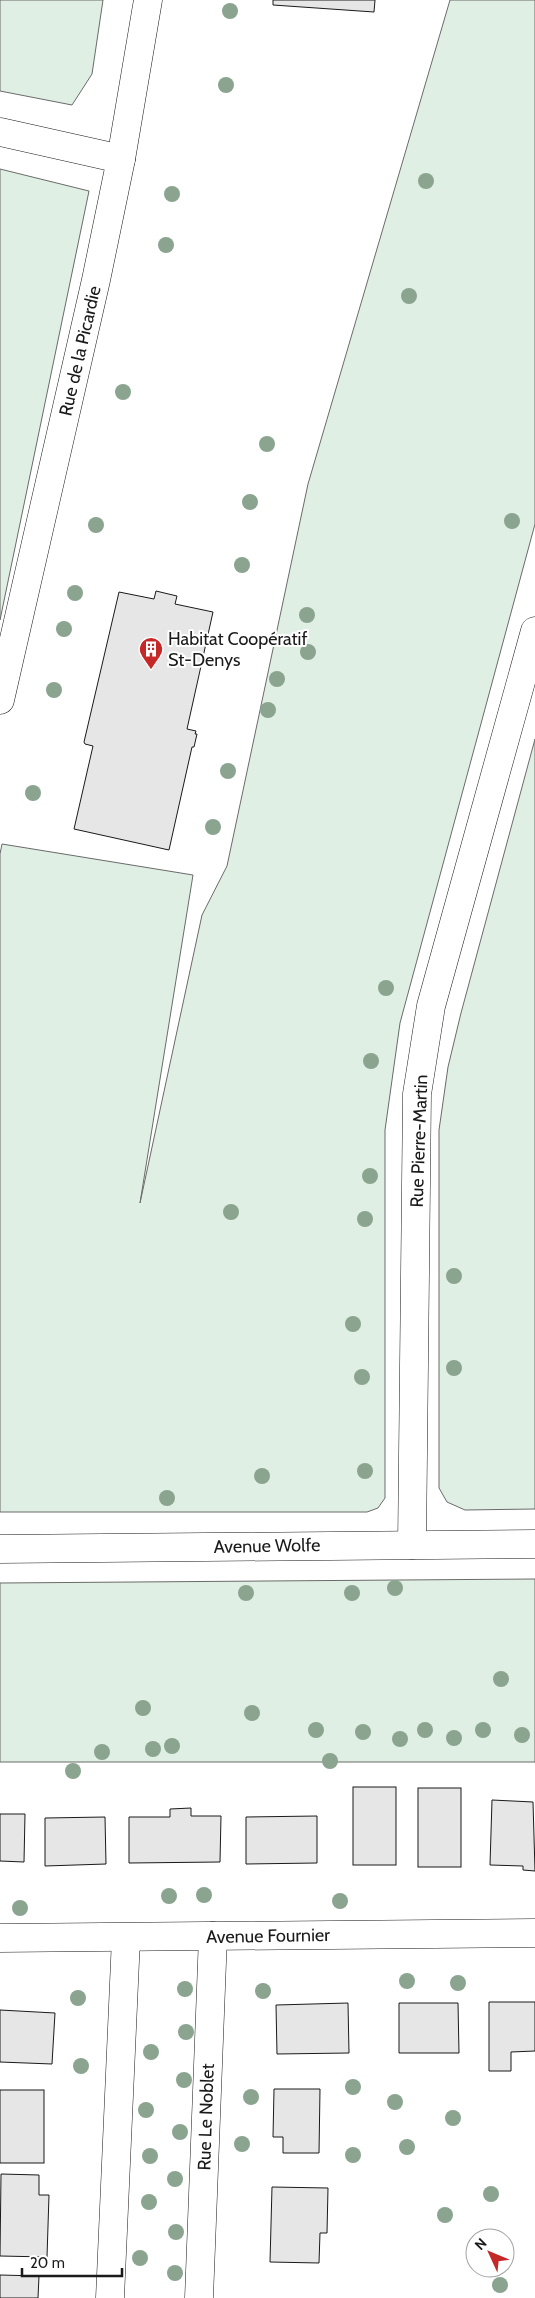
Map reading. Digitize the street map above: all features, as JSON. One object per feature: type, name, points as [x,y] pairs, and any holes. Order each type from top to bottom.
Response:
[{"type":"street","name":"Rue de la Picardie","points":[[0,700],[96,280],[121,159],[148,0]]},
{"type":"street","points":[[0,132],[121,159]]},
{"type":"street","name":"Rue Pierre-Martin","points":[[412,1545],[417,1094],[431,1006],[535,631]]},
{"type":"street","name":"Avenue Wolfe","points":[[0,1549],[535,1544]]},
{"type":"street","name":"Avenue Fournier","points":[[0,1938],[535,1933]]},
{"type":"street","name":"Rue Le Noblet","points":[[199,2298],[213,1936]]},
{"type":"street","points":[[110,2298],[126,1938]]},
{"type":"green space","points":[[0,0],[103,0],[92,74],[72,105],[0,91]]},
{"type":"green space","points":[[450,0],[535,0],[535,524],[400,1023],[385,1130],[385,1498],[378,1508],[367,1512],[0,1512],[0,854],[2,844],[193,875],[140,1203],[202,915],[227,866],[308,484]]},
{"type":"green space","points":[[0,169],[89,191],[0,620]]},
{"type":"green space","points":[[535,739],[535,1509],[465,1510],[447,1502],[439,1488],[439,1130],[448,1067],[461,1013]]},
{"type":"green space","points":[[535,1579],[535,1762],[0,1762],[0,1583]]},
{"type":"building","points":[[273,0],[375,0],[374,12],[273,5]]},
{"type":"building","name":"Habitat Coopératif St-Denys","points":[[156,591],[177,596],[175,604],[213,612],[187,729],[196,731],[195,734],[197,734],[194,747],[192,747],[169,850],[74,829],[93,746],[84,742],[119,592],[154,599]]},
{"type":"building","points":[[353,1787],[396,1787],[396,1865],[353,1865]]},
{"type":"building","points":[[418,1788],[461,1788],[461,1867],[418,1867]]},
{"type":"building","points":[[492,1800],[533,1802],[535,1871],[523,1870],[523,1866],[490,1865]]},
{"type":"building","points":[[191,1808],[191,1816],[221,1816],[220,1862],[129,1863],[129,1817],[170,1817],[170,1809]]},
{"type":"building","points":[[0,1814],[25,1814],[24,1862],[0,1861]]},
{"type":"building","points":[[317,1816],[317,1863],[246,1864],[246,1817]]},
{"type":"building","points":[[105,1817],[106,1864],[45,1866],[45,1818]]},
{"type":"building","points":[[489,2002],[535,2002],[535,2051],[511,2052],[511,2071],[489,2071]]},
{"type":"building","points":[[348,2003],[349,2053],[277,2054],[276,2005]]},
{"type":"building","points":[[399,2003],[458,2003],[459,2053],[399,2053]]},
{"type":"building","points":[[0,2010],[55,2013],[52,2064],[0,2062]]},
{"type":"building","points":[[274,2089],[320,2089],[319,2153],[283,2153],[283,2137],[273,2137]]},
{"type":"building","points":[[0,2090],[44,2090],[44,2163],[0,2163]]},
{"type":"building","points":[[1,2174],[39,2175],[39,2195],[49,2195],[47,2257],[0,2256]]},
{"type":"building","points":[[272,2187],[328,2188],[327,2233],[320,2233],[319,2263],[270,2262]]},
{"type":"building","points":[[0,2275],[39,2276],[38,2298],[0,2298]]},
{"type":"place","name":"Habitat Coopératif St-Denys","points":[[151,670]]}]
